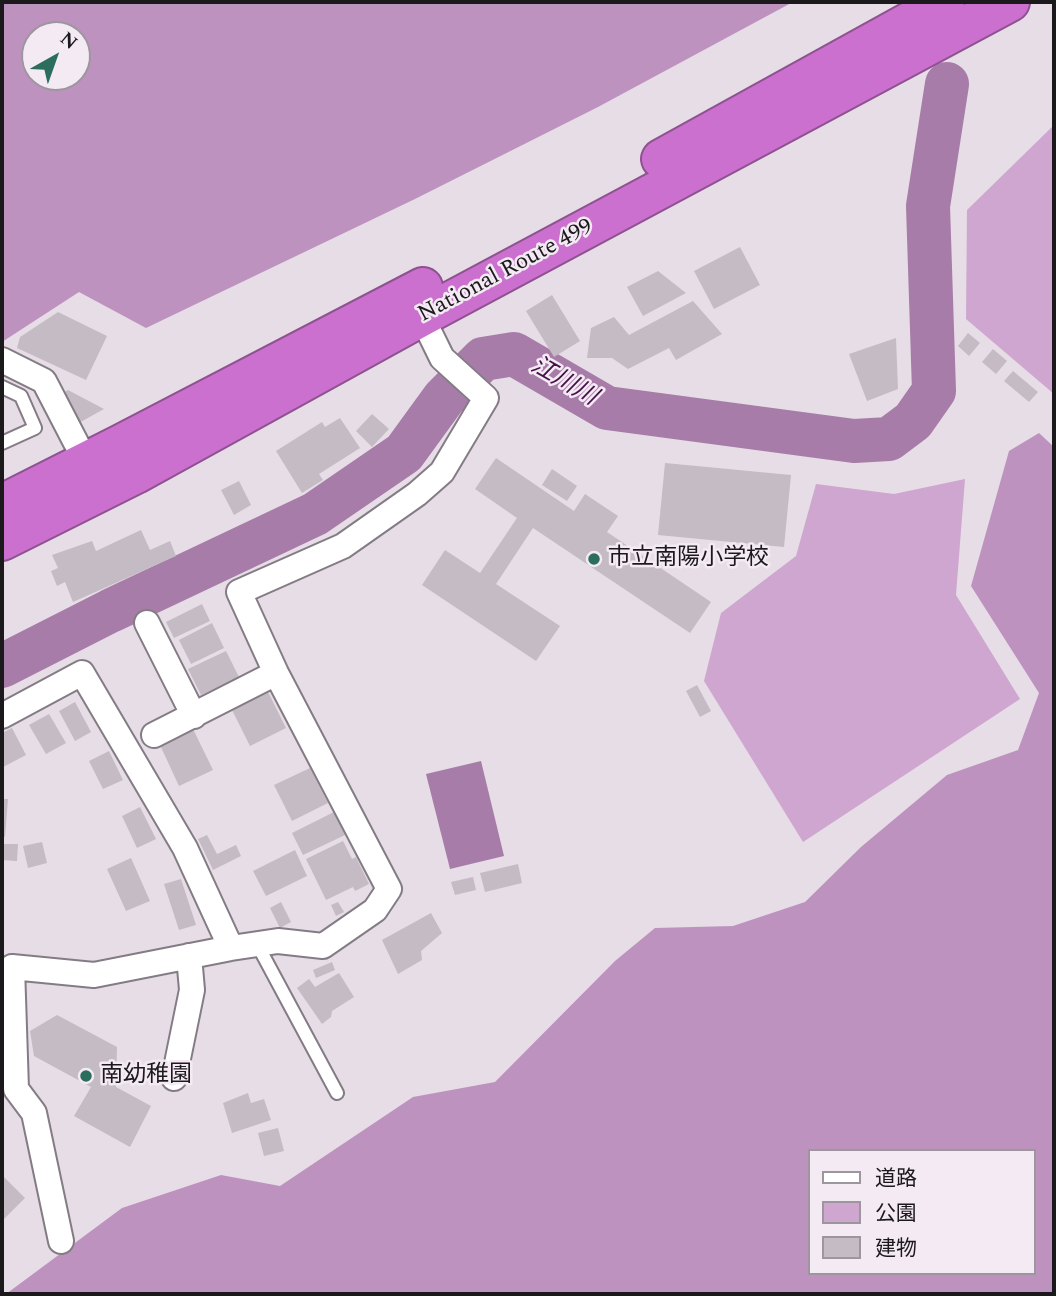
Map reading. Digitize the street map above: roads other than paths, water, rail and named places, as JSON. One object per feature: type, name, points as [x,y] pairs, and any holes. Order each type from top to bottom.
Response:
[{"type":"highway","name":"National Route 499","points":[[2,504],[416,305],[1010,2]]},
{"type":"highway","name":"National Route 499","points":[[2,541],[136,474],[416,305],[931,6]]},
{"type":"street","points":[[61,1241],[34,1113],[16,1090],[9,1062],[7,966],[93,975],[278,941],[323,946],[375,910],[389,889],[276,673],[239,592],[343,546],[417,494],[442,472],[486,398],[442,358],[416,305]]},
{"type":"street","points":[[2,360],[44,381],[86,462]]},
{"type":"street","points":[[147,624],[194,716]]},
{"type":"street","points":[[2,716],[82,673],[185,848],[231,948]]},
{"type":"street","points":[[154,735],[276,673]]},
{"type":"street","points":[[174,1078],[192,990],[189,956]]},
{"type":"lane","points":[[2,387],[21,396],[35,428],[2,443]]},
{"type":"lane","points":[[257,944],[337,1093]]},
{"type":"waterway","name":"江川川","points":[[2,666],[110,611],[315,514],[404,453],[444,398],[483,359],[514,354],[607,408],[854,441],[889,439],[913,421],[934,391],[928,206],[947,84]]},
{"type":"place","name":"市立南陽小学校","points":[[594,559]]},
{"type":"place","name":"南幼稚園","points":[[86,1076]]}]
